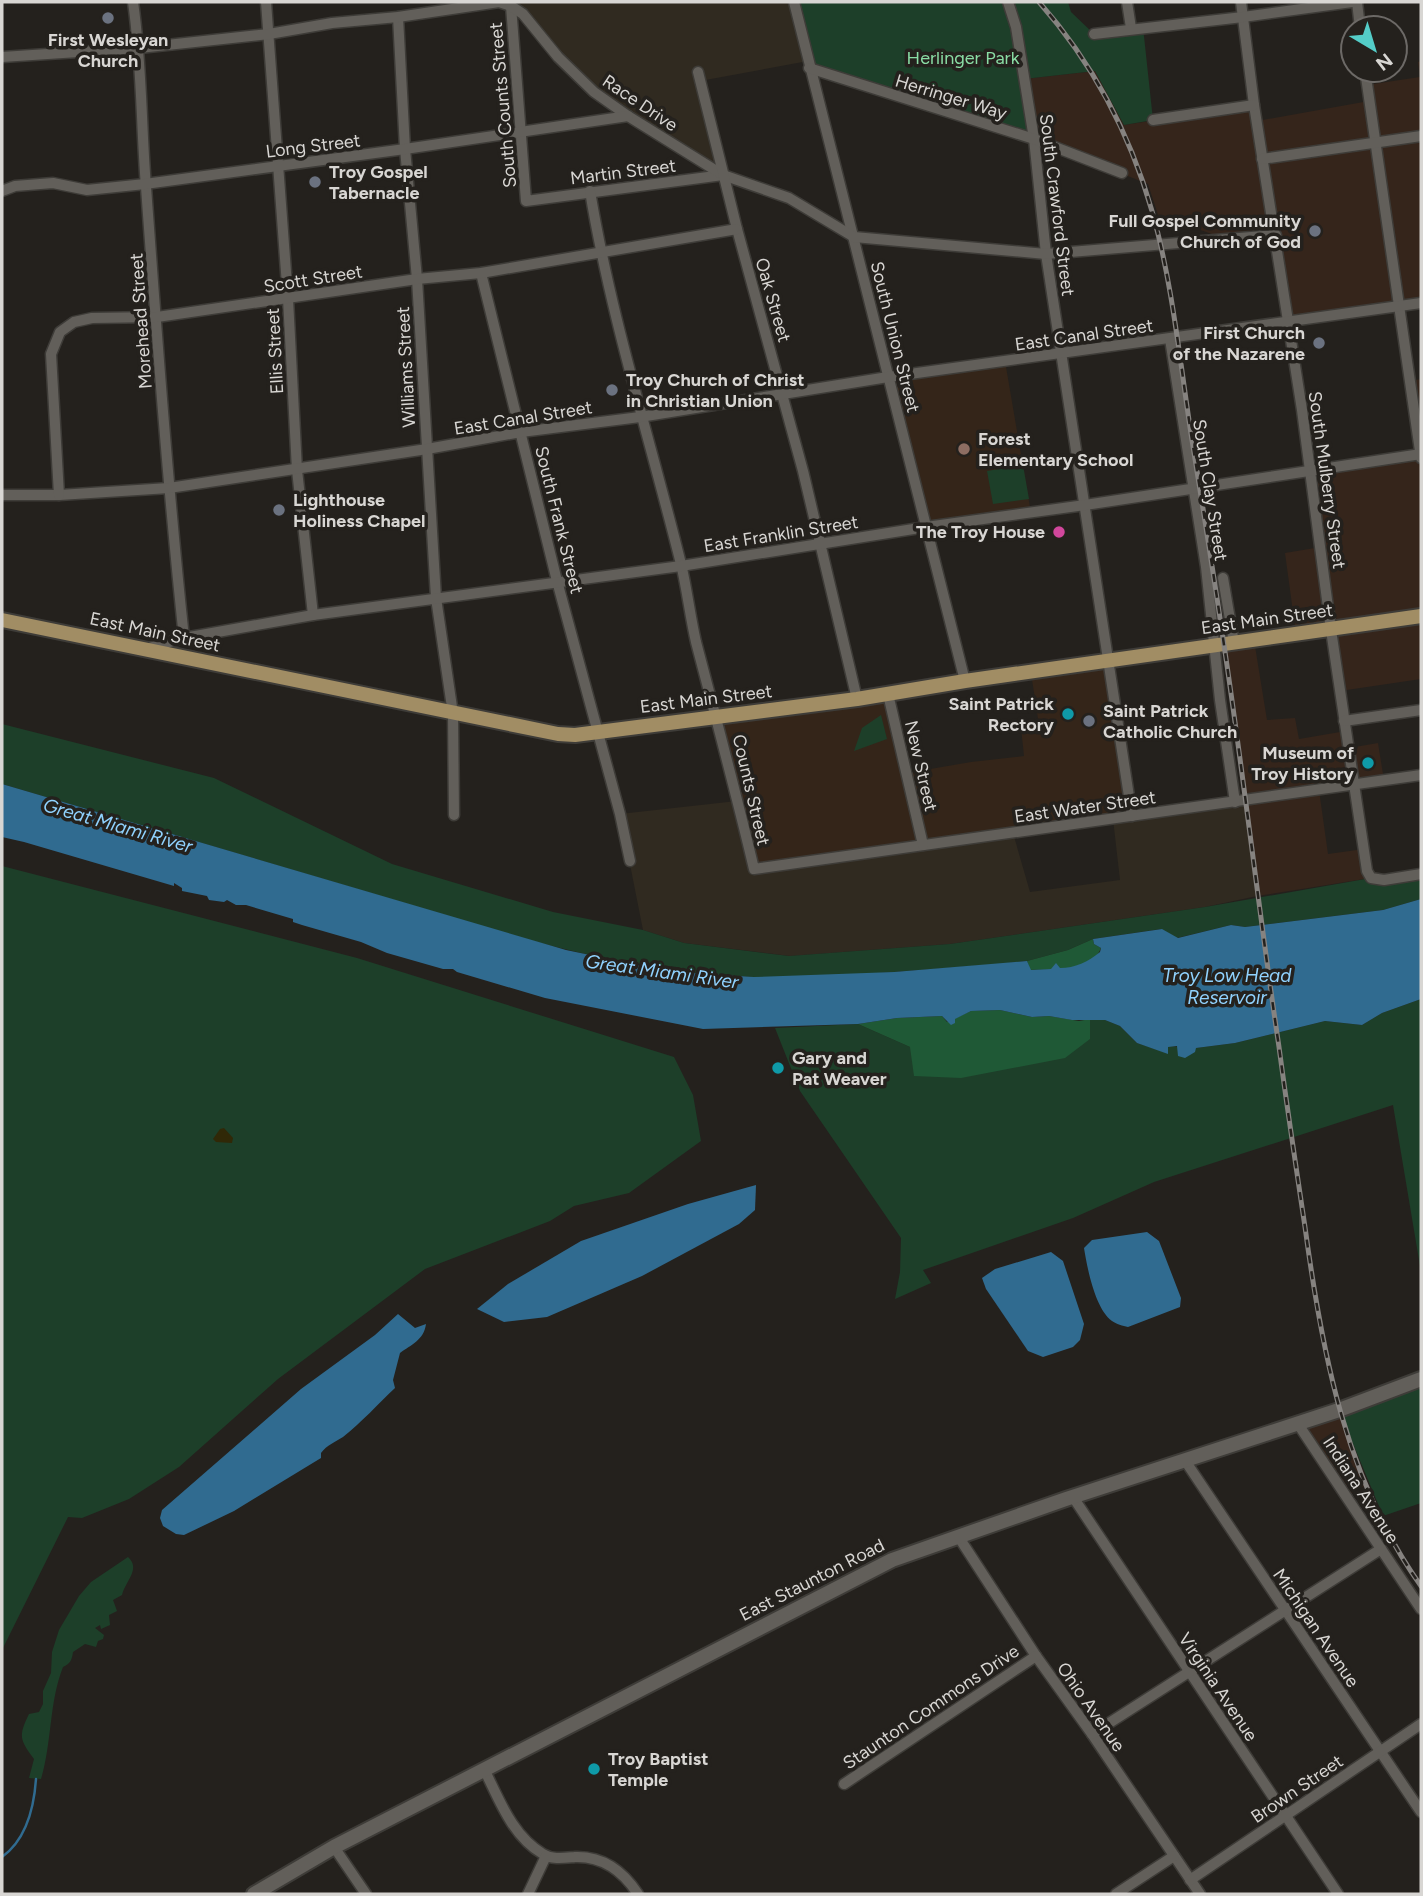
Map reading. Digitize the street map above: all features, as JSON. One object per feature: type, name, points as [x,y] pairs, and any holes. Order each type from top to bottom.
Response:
[{"type":"main road","name":"East Main Street","points":[[2,620],[558,734],[597,733],[857,699],[965,681],[1421,617]]},
{"type":"main road","name":"East Staunton Road","points":[[254,1894],[334,1847],[891,1560],[1073,1497],[1186,1462],[1421,1379]]},
{"type":"street","name":"Morehead Street","points":[[133,2],[139,48],[145,184],[169,488],[184,638]]},
{"type":"street","name":"Ellis Street","points":[[266,2],[288,299],[297,470],[313,615]]},
{"type":"street","points":[[2,57],[139,48],[269,34],[332,23],[398,17],[499,2],[511,6]]},
{"type":"street","name":"South Union Street","points":[[793,2],[965,681]]},
{"type":"street","name":"South Crawford Street","points":[[1008,2],[1016,27],[1034,139],[1046,254],[1132,816]]},
{"type":"street","points":[[1127,2],[1131,28]]},
{"type":"street","name":"South Mulberry Street","points":[[1241,2],[1367,871],[1371,878],[1384,880],[1421,874]]},
{"type":"street","points":[[1094,34],[1354,2]]},
{"type":"street","name":"Race Drive","points":[[511,6],[523,14],[558,57],[594,92],[628,116],[723,175],[789,198],[854,237],[1046,254],[1276,235]]},
{"type":"street","name":"South Counts Street","points":[[511,6],[526,201]]},
{"type":"street","name":"Williams Street","points":[[398,17],[436,598],[453,714],[454,815]]},
{"type":"street","name":"Herringer Way","points":[[809,68],[1034,139],[1122,173]]},
{"type":"street","name":"Oak Street","points":[[698,72],[737,229],[783,393],[857,699]]},
{"type":"street","points":[[1367,84],[1421,455]]},
{"type":"street","points":[[1153,120],[1254,105]]},
{"type":"street","name":"Long Street","points":[[2,191],[15,186],[52,183],[87,190],[145,184],[628,116]]},
{"type":"street","points":[[1262,159],[1421,136]]},
{"type":"street","name":"Martin Street","points":[[526,201],[723,175]]},
{"type":"street","points":[[590,191],[600,252],[640,417],[681,566],[696,639],[718,717]]},
{"type":"street","name":"Scott Street","points":[[59,495],[51,354],[60,332],[74,322],[92,318],[156,317],[417,279],[481,273],[737,229]]},
{"type":"street","name":"South Frank Street","points":[[481,273],[630,861]]},
{"type":"street","name":"East Canal Street","points":[[2,495],[59,495],[169,488],[888,377],[1421,303]]},
{"type":"street","name":"South Clay Street","points":[[1170,339],[1194,487],[1235,803]]},
{"type":"street","name":"East Franklin Street","points":[[147,649],[184,638],[313,615],[681,566],[926,527],[1421,455]]},
{"type":"street","name":"South Clay Street","points":[[1223,578],[1234,643]]},
{"type":"street","name":"New Street","points":[[888,694],[923,845]]},
{"type":"street","points":[[1344,721],[1421,710]]},
{"type":"street","name":"Counts Street","points":[[718,717],[754,869]]},
{"type":"street","name":"East Water Street","points":[[754,869],[1421,775]]},
{"type":"street","name":"Indiana Avenue","points":[[1298,1423],[1421,1609]]},
{"type":"street","name":"Michigan Avenue","points":[[1186,1462],[1421,1812]]},
{"type":"street","name":"Virginia Avenue","points":[[1073,1497],[1338,1894]]},
{"type":"street","name":"Ohio Avenue","points":[[958,1536],[1036,1656],[1200,1894]]},
{"type":"street","points":[[1092,1734],[1381,1549]]},
{"type":"street","name":"Staunton Commons Drive","points":[[844,1784],[1036,1656]]},
{"type":"street","name":"Brown Street","points":[[1190,1880],[1421,1724]]},
{"type":"street","points":[[484,1769],[520,1835],[529,1845],[546,1856],[604,1861],[618,1871],[638,1894]]},
{"type":"street","points":[[334,1847],[366,1894]]},
{"type":"street","points":[[527,1894],[546,1856]]},
{"type":"street","points":[[1116,1894],[1174,1856]]},
{"type":"shaded area","points":[[499,2],[794,2],[808,61],[700,81],[723,175],[594,92],[523,14]]},
{"type":"shaded area","points":[[1421,61],[1421,303],[1289,320],[1276,235],[1226,239],[1158,215],[1148,184],[1034,139],[1024,79],[1095,71],[1124,125],[1254,105],[1257,121],[1369,101],[1367,85],[1409,84],[1409,79],[1420,77],[1418,62]]},
{"type":"shaded area","name":"Forest Elementary School","points":[[1005,361],[1031,513],[926,527],[888,377]]},
{"type":"shaded area","points":[[1421,379],[1421,679],[1340,691],[1331,630],[1296,634],[1285,553],[1321,547],[1311,471],[1420,454],[1410,381]]},
{"type":"shaded area","points":[[1254,640],[1267,720],[1295,718],[1299,739],[1346,731],[1349,748],[1378,743],[1384,780],[1319,790],[1328,854],[1364,849],[1371,878],[1257,896],[1224,644]]},
{"type":"shaded area","points":[[1110,662],[1132,816],[754,869],[718,717],[888,694],[907,773],[1024,756],[1021,728],[1039,725],[1031,673]]},
{"type":"shaded area","points":[[737,801],[1013,833],[1030,892],[1120,880],[1113,819],[1245,801],[1257,896],[1205,907],[950,944],[790,956],[684,943],[643,930],[620,814]]},
{"type":"shaded area","points":[[1339,1410],[1368,1484],[1346,1496],[1298,1424]]},
{"type":"green space","name":"Herlinger Park","points":[[794,2],[1068,2],[1071,12],[1094,34],[1143,27],[1153,120],[1124,125],[1095,71],[1024,79],[1034,139],[809,68]]},
{"type":"green space","points":[[1023,465],[1029,499],[993,504],[987,471]]},
{"type":"green space","points":[[881,715],[887,739],[854,751],[862,728]]},
{"type":"green space","points":[[2,724],[214,778],[392,864],[553,912],[643,930],[684,943],[789,956],[950,944],[1205,907],[1371,878],[1421,874],[1421,899],[1383,910],[1245,927],[1231,925],[1177,938],[1161,929],[1093,939],[1068,950],[1027,961],[1000,964],[795,977],[728,976],[679,971],[605,958],[533,941],[2,784]]},
{"type":"green space","points":[[2,866],[357,958],[674,1057],[693,1095],[701,1141],[629,1193],[574,1206],[550,1221],[425,1269],[278,1379],[179,1467],[129,1499],[82,1518],[68,1517],[2,1650]]},
{"type":"green space","points":[[1093,939],[1094,944],[1101,948],[1089,961],[1070,968],[1030,970],[1027,961],[1068,950]]},
{"type":"green space","points":[[1421,999],[1421,1272],[1393,1105],[1154,1182],[1073,1218],[923,1270],[931,1283],[895,1299],[900,1272],[901,1238],[800,1091],[775,1028],[858,1024],[910,1047],[1090,1039],[1090,1019],[1105,1020],[1120,1026],[1137,1043],[1167,1053],[1168,1046],[1196,1048],[1235,1043],[1325,1021],[1362,1025],[1382,1013]]},
{"type":"green space","points":[[1000,1010],[1032,1017],[1049,1016],[1079,1021],[1090,1019],[1090,1039],[1065,1058],[961,1078],[914,1076],[910,1047],[858,1024],[897,1018],[942,1016],[947,1022],[971,1011]]},
{"type":"green space","points":[[1421,1379],[1421,1503],[1383,1516],[1339,1410]]},
{"type":"green space","points":[[128,1557],[132,1561],[133,1570],[122,1595],[113,1600],[117,1611],[109,1615],[110,1625],[101,1629],[100,1625],[95,1628],[104,1635],[103,1639],[98,1641],[96,1647],[85,1644],[73,1652],[70,1661],[63,1667],[55,1694],[41,1779],[29,1778],[34,1759],[23,1742],[23,1728],[29,1714],[39,1712],[43,1704],[43,1691],[51,1673],[52,1652],[59,1630],[79,1596],[91,1582]]},
{"type":"sand","points":[[224,1128],[233,1138],[232,1143],[216,1142],[213,1139],[220,1129]]},
{"type":"water","points":[[2,784],[566,950],[648,967],[703,974],[754,977],[894,972],[1027,961],[1031,970],[1051,969],[1056,963],[1060,968],[1066,968],[1081,964],[1100,952],[1101,948],[1094,944],[1093,939],[1162,929],[1178,938],[1231,925],[1245,927],[1383,910],[1421,899],[1421,999],[1382,1013],[1362,1025],[1325,1021],[1235,1043],[1196,1048],[1195,1052],[1185,1058],[1178,1056],[1177,1046],[1168,1047],[1168,1054],[1137,1043],[1120,1026],[1105,1020],[1032,1017],[1000,1010],[971,1011],[955,1019],[955,1023],[951,1025],[942,1016],[897,1018],[858,1024],[703,1029],[545,998],[453,969],[443,969],[387,953],[246,905],[236,905],[227,900],[209,900],[207,896],[182,891],[182,888],[174,883],[174,886],[2,837]]},
{"type":"water","points":[[756,1185],[755,1210],[739,1224],[642,1276],[547,1317],[504,1322],[477,1309],[508,1284],[581,1241],[688,1204]]},
{"type":"water","points":[[1147,1232],[1159,1241],[1181,1298],[1180,1307],[1128,1327],[1112,1321],[1101,1307],[1093,1287],[1084,1248],[1092,1240]]},
{"type":"water","points":[[1051,1252],[1063,1261],[1084,1324],[1080,1340],[1073,1347],[1043,1357],[1028,1351],[986,1289],[982,1278],[995,1269]]},
{"type":"water","points":[[398,1314],[415,1328],[426,1324],[420,1338],[400,1353],[393,1380],[395,1388],[350,1431],[326,1448],[321,1453],[321,1458],[234,1511],[184,1535],[176,1534],[163,1526],[160,1518],[162,1510],[301,1389],[375,1335]]},
{"type":"waterway","points":[[2,1857],[18,1841],[28,1822],[36,1779]]},
{"type":"railway","points":[[1039,2],[1076,49],[1121,127],[1143,182],[1159,239],[1175,325],[1220,619],[1285,1092],[1329,1368],[1341,1414],[1374,1503],[1395,1546],[1421,1586]]},
{"type":"place","name":"First Wesleyan Church","points":[[108,18]]},
{"type":"place","name":"Troy Gospel Tabernacle","points":[[315,182]]},
{"type":"place","name":"Full Gospel Community Church of God","points":[[1315,231]]},
{"type":"place","name":"First Church of the Nazarene","points":[[1319,343]]},
{"type":"place","name":"Troy Church of Christ in Christian Union","points":[[612,390]]},
{"type":"place","name":"Forest Elementary School","points":[[964,449]]},
{"type":"place","name":"Lighthouse Holiness Chapel","points":[[279,510]]},
{"type":"place","name":"The Troy House","points":[[1059,532]]},
{"type":"place","name":"Saint Patrick Rectory","points":[[1068,714]]},
{"type":"place","name":"Saint Patrick Catholic Church","points":[[1089,721]]},
{"type":"place","name":"Museum of Troy History","points":[[1368,763]]},
{"type":"place","name":"Gary and Pat Weaver","points":[[778,1068]]},
{"type":"place","name":"Troy Baptist Temple","points":[[594,1769]]},
{"type":"water label","name":"Great Miami River","points":[[118,825]]},
{"type":"water label","name":"Great Miami River","points":[[662,971]]},
{"type":"water label","name":"Troy Low Head Reservoir","points":[[1227,986]]}]
